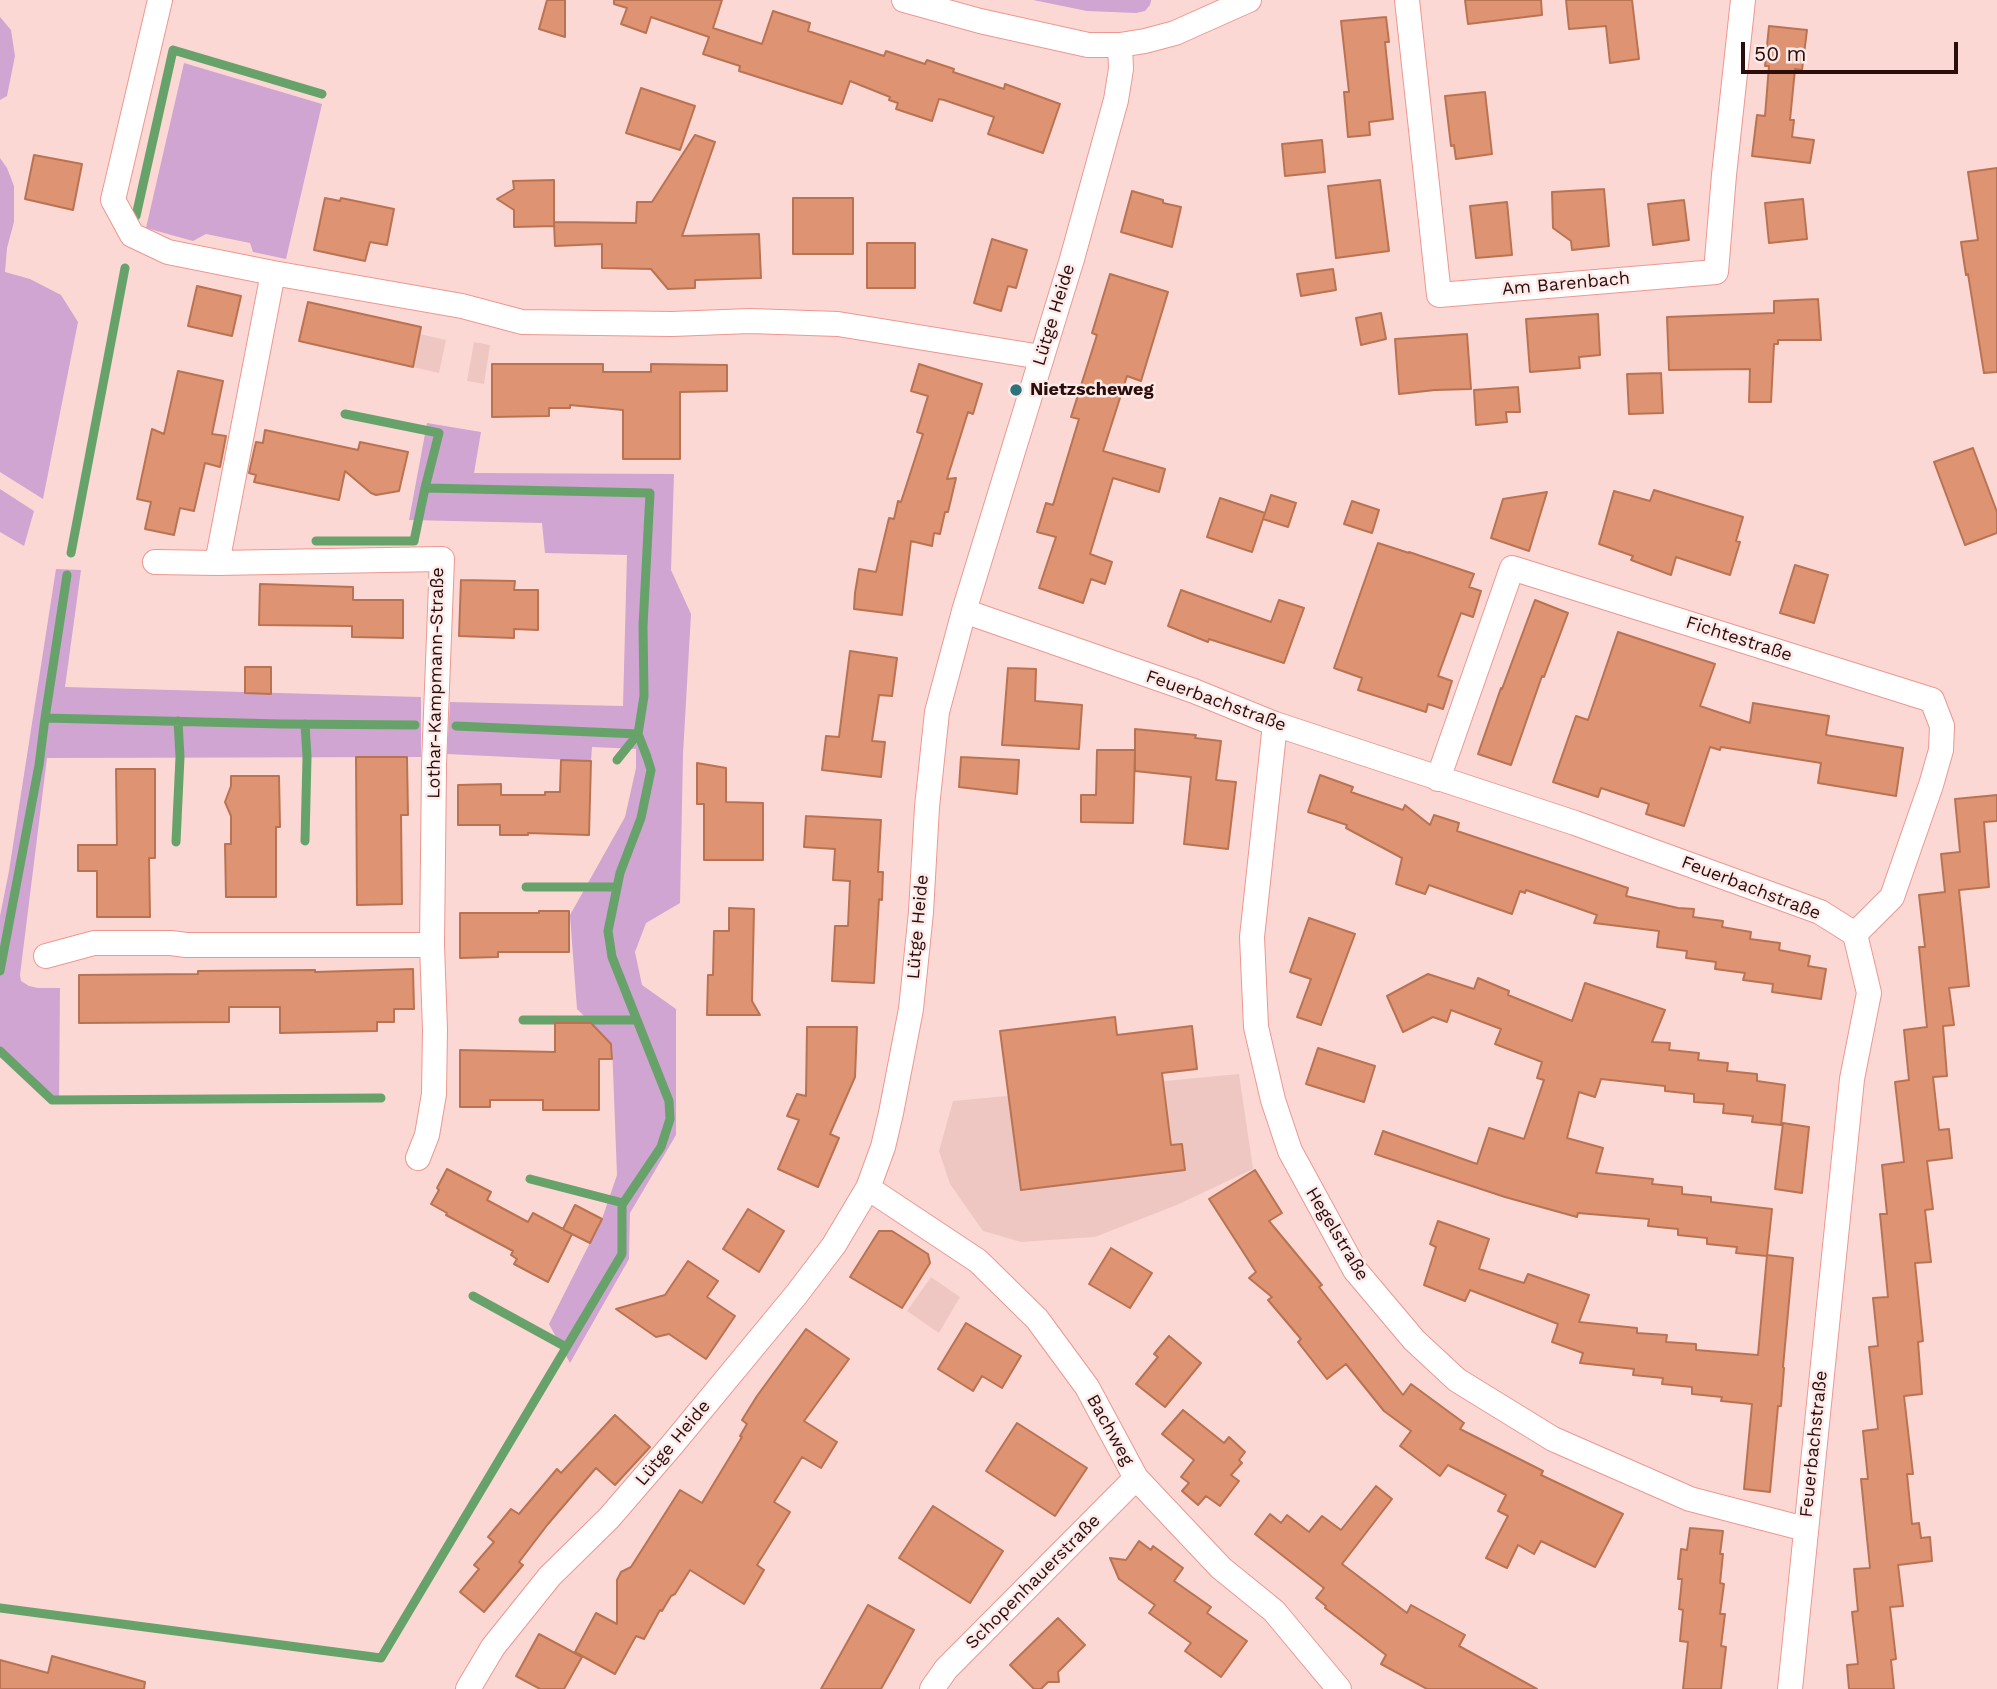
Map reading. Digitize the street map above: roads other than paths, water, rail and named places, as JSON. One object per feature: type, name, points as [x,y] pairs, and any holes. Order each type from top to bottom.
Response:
[{"type":"street","points":[[160,0],[113,200],[132,235],[167,252],[462,306],[522,322],[672,324],[750,321],[838,324],[1041,357]]},
{"type":"street","points":[[904,0],[980,21],[1088,45],[1121,45],[1175,33],[1220,6],[1249,0]]},
{"type":"street","name":"Am Barenbach","points":[[1407,0],[1439,295],[1716,272],[1744,0]]},
{"type":"street","name":"Lütge Heide","points":[[468,1689],[493,1647],[550,1576],[627,1497],[796,1295],[834,1245],[868,1188],[883,1147],[911,1009],[937,712],[964,611],[1072,259],[1116,100],[1121,69],[1121,45]]},
{"type":"street","points":[[155,562],[217,563],[273,273]]},
{"type":"street","name":"Lothar-Kampmann-Straße","points":[[217,563],[442,559],[434,765],[434,1094],[427,1135],[418,1158]]},
{"type":"street","name":"Fichtestraße","points":[[1438,779],[1512,568],[1932,700],[1942,726],[1941,750],[1931,785],[1892,897],[1855,934]]},
{"type":"street","name":"Feuerbachstraße","points":[[964,611],[1194,691],[1275,724],[1575,823],[1819,912],[1855,934],[1869,993],[1852,1079],[1790,1689]]},
{"type":"street","name":"Hegelstraße","points":[[1275,724],[1252,937],[1256,1027],[1273,1100],[1290,1151],[1355,1270],[1414,1339],[1457,1380],[1553,1439],[1690,1499],[1805,1528]]},
{"type":"street","points":[[46,956],[93,943],[432,945]]},
{"type":"street","name":"Bachweg","points":[[868,1188],[978,1261],[1037,1319],[1087,1387],[1136,1478],[1221,1568],[1274,1611],[1339,1689]]},
{"type":"street","name":"Schopenhauerstraße","points":[[932,1689],[946,1669],[1136,1478]]},
{"type":"waterway","points":[[136,216],[173,50],[322,94]]},
{"type":"waterway","points":[[71,553],[125,268]]},
{"type":"waterway","points":[[345,414],[439,433],[425,488]]},
{"type":"waterway","points":[[316,541],[414,541],[425,488],[650,493],[643,626],[644,696],[638,734],[617,760]]},
{"type":"waterway","points":[[67,575],[45,718],[415,725]]},
{"type":"waterway","points":[[0,971],[39,765],[45,718]]},
{"type":"waterway","points":[[176,842],[180,757],[178,721]]},
{"type":"waterway","points":[[305,724],[305,841]]},
{"type":"waterway","points":[[0,1608],[381,1658],[622,1254],[622,1205],[661,1147],[670,1119],[669,1101],[612,957],[608,931],[620,873],[641,818],[651,770],[647,757],[638,734],[456,726]]},
{"type":"waterway","points":[[526,887],[617,887]]},
{"type":"waterway","points":[[523,1020],[637,1020]]},
{"type":"waterway","points":[[0,1051],[52,1100],[381,1098]]},
{"type":"waterway","points":[[530,1179],[623,1203]]},
{"type":"waterway","points":[[473,1296],[566,1347]]},
{"type":"place","name":"Nietzscheweg","points":[[1016,390]]}]
